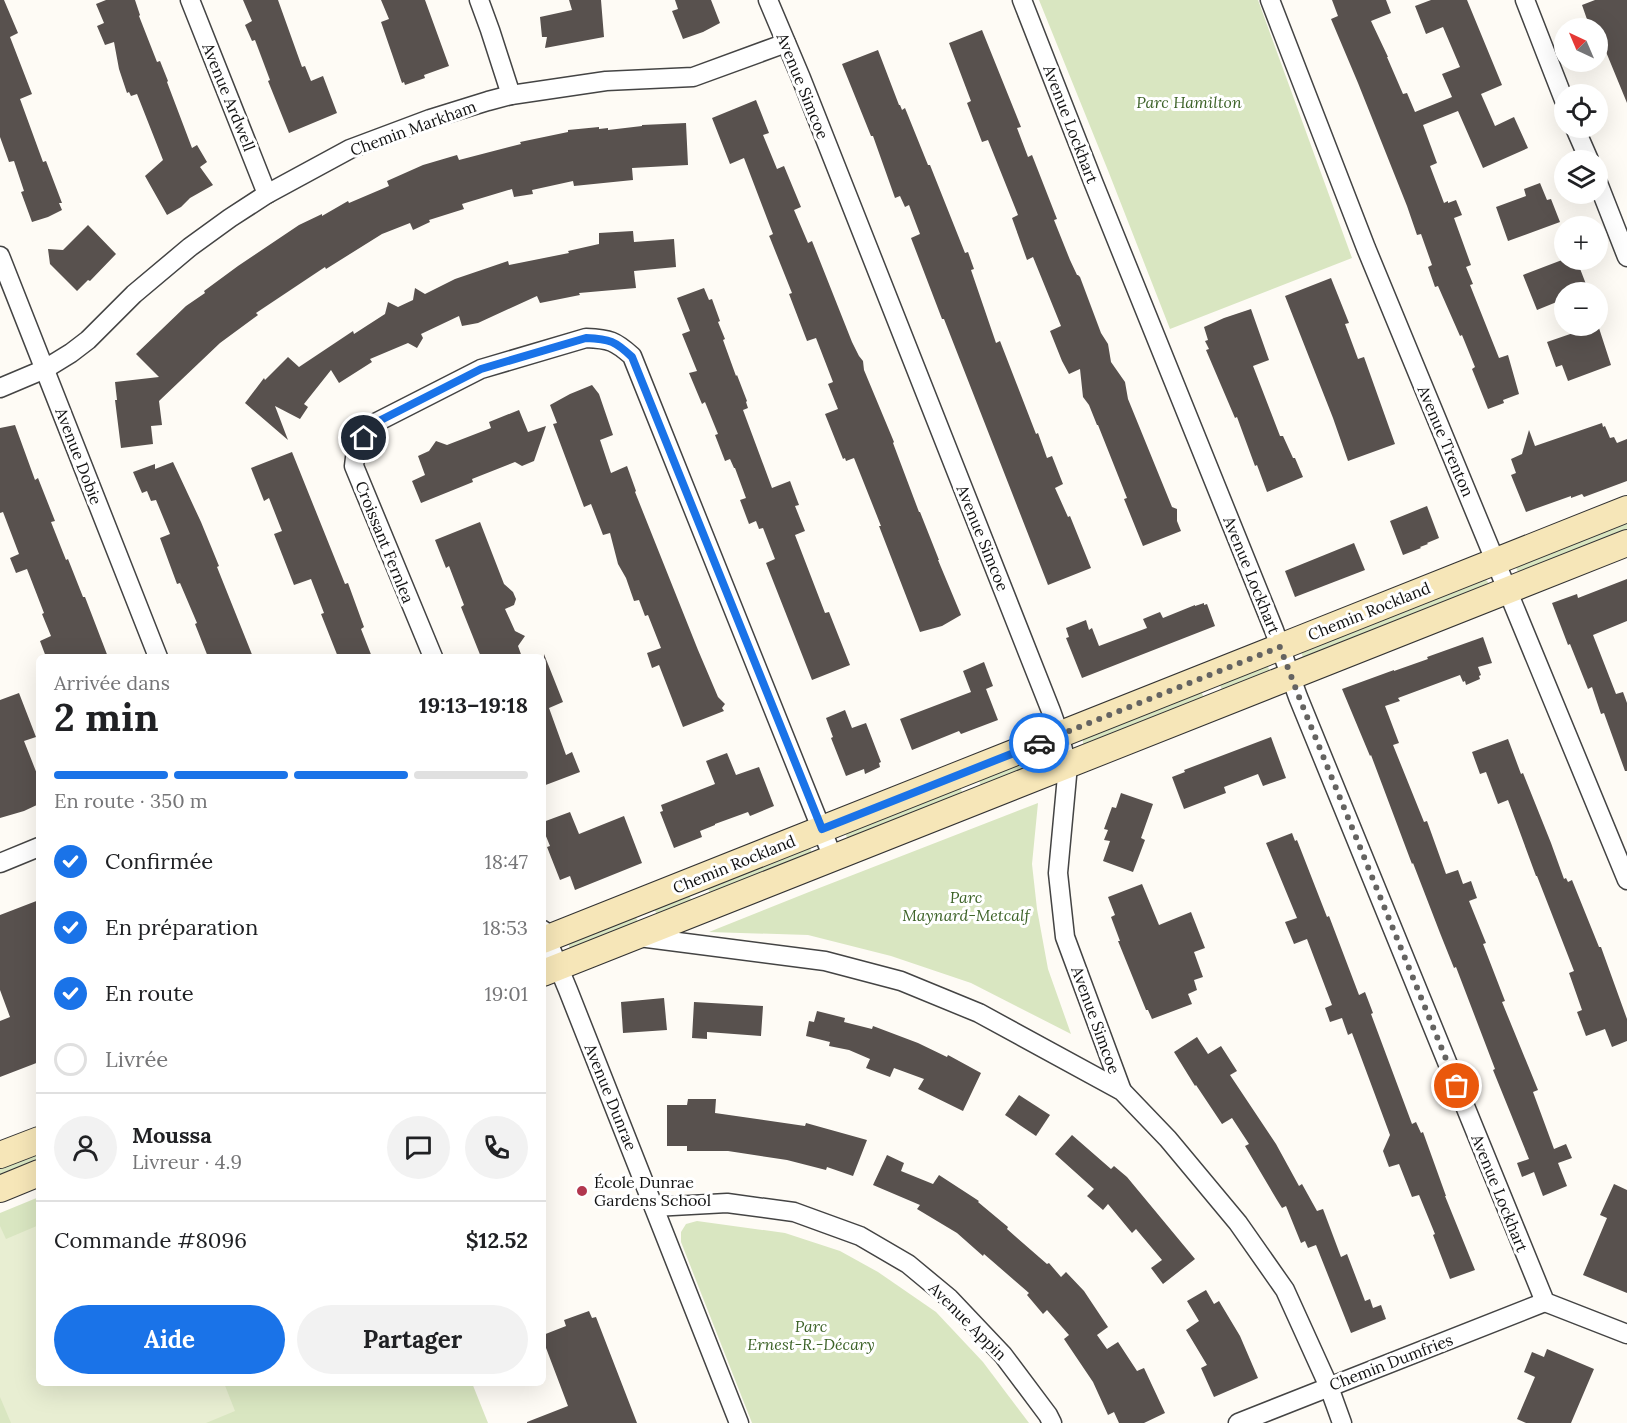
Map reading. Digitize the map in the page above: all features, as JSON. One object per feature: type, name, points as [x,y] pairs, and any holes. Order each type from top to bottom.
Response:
[{"type":"street","name":"Avenue Ardwell","points":[[190,0],[267,194]]},
{"type":"street","points":[[479,0],[511,95]]},
{"type":"street","name":"Avenue Simcoe","points":[[768,0],[1059,735],[1066,764],[1058,873],[1065,937],[1122,1091]]},
{"type":"street","name":"Avenue Lockhart","points":[[1022,0],[1291,676],[1545,1302]]},
{"type":"street","name":"Avenue Trenton","points":[[1270,0],[1360,232],[1627,880]]},
{"type":"street","points":[[1525,0],[1558,84]]},
{"type":"street","name":"Chemin Markham","points":[[0,388],[45,369],[71,353],[182,253],[267,194],[342,154],[386,135],[440,116],[511,95],[606,81],[693,77],[786,43]]},
{"type":"street","points":[[1606,204],[1627,257]]},
{"type":"street","name":"Avenue Dobie","points":[[0,256],[157,654]]},
{"type":"street","name":"Croissant Fernlea","points":[[432,654],[354,466],[356,450],[377,422],[481,369],[586,338],[617,343],[632,357],[833,858]]},
{"type":"street","name":"Chemin Rockland","points":[[546,935],[822,829],[1627,509]]},
{"type":"street","name":"Chemin Rockland","points":[[551,970],[1627,543]]},
{"type":"street","points":[[0,863],[36,848]]},
{"type":"street","name":"Avenue Simcoe","points":[[635,937],[825,961],[901,981],[979,1012],[1122,1091],[1168,1140],[1238,1223],[1284,1290],[1329,1387],[1342,1423]]},
{"type":"street","name":"Avenue Dunrae","points":[[546,946],[551,970],[654,1207],[740,1423]]},
{"type":"street","points":[[0,1155],[36,1141]]},
{"type":"street","points":[[0,1189],[36,1174]]},
{"type":"street","name":"Avenue Appin","points":[[654,1207],[727,1203],[794,1212],[860,1236],[908,1264],[949,1298],[1003,1355],[1052,1423]]},
{"type":"street","points":[[1545,1302],[1627,1334]]},
{"type":"street","name":"Chemin Dumfries","points":[[1238,1423],[1545,1302]]},
{"type":"green space","name":"Parc Hamilton","points":[[1039,0],[1258,0],[1352,258],[1170,329]]},
{"type":"green space","points":[[1627,519],[1627,532],[1522,573],[1516,567]]},
{"type":"green space","points":[[1484,578],[1488,582],[1487,586],[1306,659],[1303,657],[1301,652]]},
{"type":"green space","points":[[1267,665],[1269,674],[1223,693],[1219,682]]},
{"type":"green space","points":[[1200,689],[1205,700],[1084,746],[1083,737]]},
{"type":"green space","points":[[1041,755],[1044,761],[982,789],[978,777]]},
{"type":"green space","points":[[959,785],[964,796],[849,839],[846,836],[847,830]]},
{"type":"green space","name":"Parc Maynard-Metcalf","points":[[1038,803],[1032,864],[1037,909],[1048,969],[1071,1034],[971,983],[891,956],[808,935],[709,932],[809,892]]},
{"type":"green space","points":[[807,846],[812,853],[711,896],[707,885]]},
{"type":"green space","points":[[688,893],[693,904],[658,917],[653,906]]},
{"type":"green space","points":[[634,914],[640,925],[570,949],[568,943]]},
{"type":"green space","points":[[36,1152],[36,1165],[0,1179],[0,1166]]},
{"type":"green space","points":[[36,1198],[36,1386],[473,1386],[488,1423],[0,1423],[0,1213]]},
{"type":"green space","name":"Parc Ernest-R.-Décary","points":[[697,1221],[785,1233],[840,1251],[878,1272],[936,1312],[983,1362],[1029,1423],[752,1423],[681,1242],[681,1232],[686,1224]]},
{"type":"green space","points":[[0,1226],[6,1239],[36,1226],[36,1386],[225,1386],[235,1411],[206,1423],[11,1423],[0,1397]]},
{"type":"building","points":[[0,0],[4,0],[18,33],[10,37],[32,94],[20,99],[43,162],[46,161],[62,203],[59,203],[62,210],[32,222],[21,192],[24,191],[14,161],[9,162],[0,137]]},
{"type":"building","points":[[106,0],[135,0],[139,16],[157,62],[160,61],[192,148],[197,145],[207,162],[200,167],[213,185],[167,215],[145,176],[163,160],[137,94],[131,96],[129,92],[127,93],[119,69],[114,42],[105,45],[97,26],[104,23],[96,4]]},
{"type":"building","points":[[243,0],[278,0],[302,67],[305,66],[311,81],[323,76],[337,113],[289,133],[268,81],[270,80],[255,40],[252,41],[245,25],[252,21]]},
{"type":"building","points":[[381,0],[425,0],[449,66],[424,75],[425,78],[405,85],[404,82],[402,83],[381,22],[389,19]]},
{"type":"building","points":[[569,0],[601,0],[604,37],[545,48],[547,37],[542,37],[540,17],[572,10]]},
{"type":"building","points":[[675,0],[711,0],[720,23],[683,39],[672,11],[678,9]]},
{"type":"building","points":[[1332,0],[1386,0],[1391,13],[1371,21],[1403,94],[1407,93],[1415,112],[1452,97],[1442,74],[1460,67],[1443,27],[1426,34],[1415,6],[1431,0],[1467,0],[1502,85],[1481,94],[1495,126],[1514,117],[1528,148],[1483,168],[1458,111],[1423,125],[1437,163],[1430,166],[1444,203],[1456,200],[1462,215],[1454,218],[1471,265],[1466,267],[1473,284],[1470,285],[1499,358],[1508,355],[1519,394],[1503,400],[1504,403],[1488,409],[1472,369],[1475,367],[1462,335],[1460,336],[1438,286],[1435,287],[1428,267],[1432,265],[1421,234],[1417,235],[1331,19],[1338,16]]},
{"type":"building","points":[[1595,0],[1627,0],[1627,103],[1608,57],[1608,18],[1587,18],[1582,5]]},
{"type":"building","points":[[982,30],[1021,127],[1017,128],[1028,157],[1032,155],[1070,260],[1080,277],[1101,333],[1108,344],[1111,362],[1125,382],[1128,399],[1172,507],[1177,509],[1177,521],[1181,531],[1143,546],[1098,425],[1083,397],[1080,369],[1069,374],[1050,331],[1061,326],[1033,257],[1027,260],[1012,218],[1018,215],[988,140],[982,142],[967,103],[971,101],[949,43]]},
{"type":"building","points":[[878,50],[899,105],[902,110],[905,108],[965,253],[968,252],[974,269],[971,270],[996,343],[1000,341],[1047,458],[1052,456],[1063,484],[1055,488],[1068,517],[1070,516],[1091,568],[1048,585],[911,238],[920,234],[909,205],[905,207],[900,196],[895,198],[873,136],[871,136],[842,64]]},
{"type":"building","points":[[756,100],[769,133],[763,135],[777,169],[784,166],[801,207],[794,210],[808,243],[812,241],[852,342],[863,361],[864,370],[961,615],[942,626],[920,632],[854,458],[846,461],[845,458],[843,459],[825,414],[838,409],[828,384],[833,382],[816,338],[807,341],[789,294],[792,293],[769,236],[773,234],[744,158],[730,164],[712,118]]},
{"type":"building","points":[[686,123],[688,165],[632,168],[633,180],[574,186],[573,181],[532,190],[533,194],[514,197],[512,189],[462,204],[464,209],[429,220],[430,222],[413,230],[410,223],[382,234],[326,269],[325,267],[256,313],[258,315],[220,343],[159,401],[162,425],[151,426],[153,444],[121,448],[115,382],[159,377],[136,354],[186,306],[205,293],[204,291],[299,225],[322,214],[322,216],[348,201],[349,203],[389,186],[387,181],[423,165],[457,155],[459,160],[521,144],[520,142],[568,132],[568,130],[599,127],[599,129],[608,128],[608,130],[642,125]]},
{"type":"building","points":[[1540,183],[1547,200],[1551,199],[1558,216],[1554,216],[1554,224],[1508,241],[1496,207],[1526,196],[1524,189]]},
{"type":"building","points":[[88,225],[116,254],[77,291],[50,264],[48,249],[63,250]]},
{"type":"building","points":[[633,231],[634,242],[674,239],[676,267],[634,271],[636,288],[579,293],[580,295],[540,303],[537,296],[478,323],[462,326],[459,316],[421,334],[423,338],[417,348],[408,343],[370,359],[372,362],[339,383],[331,370],[304,404],[308,407],[300,419],[275,406],[288,440],[245,403],[264,378],[265,380],[288,357],[299,367],[353,331],[354,334],[385,314],[388,302],[398,307],[413,300],[415,288],[425,294],[455,279],[508,261],[509,265],[569,253],[568,251],[599,244],[599,233]]},
{"type":"building","points":[[1554,263],[1554,270],[1581,270],[1585,282],[1554,282],[1554,303],[1537,310],[1523,275]]},
{"type":"building","points":[[1331,278],[1349,323],[1345,324],[1358,359],[1364,357],[1395,444],[1348,461],[1285,296]]},
{"type":"building","points":[[704,288],[709,300],[712,299],[720,321],[718,322],[725,339],[723,340],[747,401],[748,408],[743,410],[772,488],[790,481],[799,505],[795,506],[805,531],[795,535],[825,613],[829,612],[850,665],[812,680],[766,563],[775,559],[763,528],[759,529],[756,521],[749,524],[740,500],[746,498],[735,468],[730,459],[725,461],[715,435],[718,434],[705,402],[702,404],[689,373],[697,371],[682,334],[690,331],[677,298]]},
{"type":"building","points":[[1251,309],[1269,360],[1253,366],[1280,436],[1283,436],[1303,477],[1267,492],[1237,417],[1235,418],[1206,350],[1209,349],[1205,341],[1208,340],[1204,327]]},
{"type":"building","points":[[1564,336],[1602,336],[1611,365],[1568,381],[1562,365],[1556,367],[1547,342]]},
{"type":"building","points":[[592,385],[599,394],[613,435],[600,440],[611,473],[627,466],[635,492],[698,650],[718,697],[725,704],[722,708],[724,711],[683,727],[659,665],[652,668],[647,653],[661,648],[648,615],[645,616],[639,600],[634,601],[618,564],[610,533],[603,535],[591,504],[584,507],[553,424],[557,423],[550,405]]},
{"type":"building","points":[[519,410],[528,432],[546,426],[534,461],[522,466],[515,462],[421,503],[412,481],[425,475],[418,456],[429,451],[436,441],[447,445],[491,428],[489,422]]},
{"type":"building","points":[[1602,423],[1610,438],[1614,437],[1617,443],[1627,439],[1627,481],[1584,497],[1582,494],[1571,498],[1571,496],[1526,512],[1511,475],[1516,473],[1511,459],[1522,454],[1529,430],[1535,446]]},
{"type":"building","points":[[15,425],[35,480],[38,478],[55,521],[51,522],[66,560],[68,559],[83,597],[85,597],[107,654],[45,654],[40,641],[51,636],[42,614],[44,613],[27,569],[16,573],[10,558],[19,554],[3,512],[0,513],[0,428]]},
{"type":"building","points":[[292,452],[345,584],[348,583],[371,654],[337,654],[321,614],[324,613],[311,579],[294,585],[274,534],[282,531],[269,498],[264,501],[251,468]]},
{"type":"building","points":[[173,462],[201,522],[252,654],[207,654],[195,624],[197,623],[180,583],[177,584],[160,538],[170,534],[156,500],[151,501],[147,491],[142,493],[133,472],[155,464],[155,469]]},
{"type":"building","points":[[1427,506],[1439,538],[1403,555],[1390,521]]},
{"type":"building","points":[[480,522],[504,584],[513,592],[516,599],[514,605],[505,609],[515,631],[525,636],[518,646],[521,654],[480,654],[461,607],[464,605],[449,566],[446,568],[435,540]]},
{"type":"building","points":[[1354,543],[1365,570],[1295,597],[1285,571]]},
{"type":"building","points":[[1627,579],[1627,621],[1593,635],[1616,694],[1623,692],[1627,703],[1627,771],[1625,771],[1604,713],[1601,714],[1592,687],[1588,689],[1552,603],[1577,594],[1578,598]]},
{"type":"building","points":[[1204,603],[1204,605],[1207,604],[1215,626],[1082,678],[1066,638],[1069,637],[1066,628],[1086,620],[1099,646],[1147,628],[1143,619],[1160,612],[1163,618]]},
{"type":"building","points":[[1483,637],[1492,663],[1478,667],[1480,679],[1466,685],[1460,675],[1398,698],[1400,701],[1385,706],[1399,743],[1393,745],[1424,822],[1427,821],[1446,874],[1458,870],[1463,884],[1471,881],[1477,898],[1469,901],[1505,1001],[1502,1002],[1538,1090],[1533,1092],[1554,1149],[1566,1144],[1572,1158],[1558,1163],[1567,1186],[1543,1196],[1534,1172],[1522,1177],[1517,1163],[1529,1159],[1493,1070],[1495,1069],[1456,967],[1454,968],[1371,755],[1342,689]]},
{"type":"building","points":[[546,659],[563,702],[549,708],[566,755],[572,752],[580,772],[546,785]]},
{"type":"building","points":[[984,662],[993,686],[986,689],[998,720],[961,734],[959,731],[912,750],[900,719],[971,692],[963,671]]},
{"type":"building","points":[[19,693],[36,737],[24,741],[36,771],[36,805],[0,818],[0,700]]},
{"type":"building","points":[[845,710],[852,728],[866,723],[881,762],[880,767],[865,774],[864,769],[846,776],[831,738],[833,737],[826,718]]},
{"type":"building","points":[[1271,737],[1286,778],[1263,786],[1258,774],[1224,787],[1226,793],[1184,809],[1172,777],[1185,772],[1184,770]]},
{"type":"building","points":[[1508,739],[1564,879],[1566,878],[1568,882],[1572,880],[1599,947],[1601,947],[1627,1019],[1627,1041],[1612,1047],[1605,1029],[1586,1036],[1577,1012],[1582,1010],[1569,973],[1574,971],[1508,800],[1498,804],[1486,772],[1480,774],[1472,752]]},
{"type":"building","points":[[727,753],[736,775],[759,767],[774,806],[750,816],[748,812],[715,824],[700,831],[702,837],[674,848],[660,812],[663,811],[661,805],[715,784],[706,761]]},
{"type":"building","points":[[1121,793],[1153,804],[1141,838],[1145,840],[1133,872],[1103,861],[1110,841],[1104,840],[1108,830],[1104,829],[1112,807],[1116,808]]},
{"type":"building","points":[[570,812],[579,834],[624,816],[642,863],[575,890],[570,876],[560,880],[547,847],[550,846],[546,836],[546,821]]},
{"type":"building","points":[[1292,833],[1295,841],[1297,840],[1327,917],[1329,916],[1359,995],[1365,992],[1412,1124],[1416,1122],[1421,1133],[1423,1132],[1445,1196],[1475,1270],[1450,1279],[1419,1195],[1412,1197],[1399,1164],[1389,1167],[1383,1151],[1390,1135],[1352,1033],[1348,1035],[1342,1018],[1330,1022],[1325,1008],[1332,1005],[1307,939],[1294,944],[1285,922],[1297,918],[1266,843]]},
{"type":"building","points":[[1142,884],[1159,925],[1191,912],[1205,948],[1194,952],[1203,977],[1194,980],[1197,990],[1188,994],[1192,1004],[1152,1019],[1146,1010],[1118,941],[1120,941],[1111,917],[1115,915],[1108,897]]},
{"type":"building","points":[[36,901],[36,1063],[0,1077],[0,1021],[10,1017],[0,990],[0,915]]},
{"type":"building","points":[[664,998],[667,1030],[623,1033],[621,1002]]},
{"type":"building","points":[[694,1002],[763,1006],[761,1036],[707,1032],[707,1039],[692,1038]]},
{"type":"building","points":[[817,1011],[845,1018],[844,1022],[872,1029],[873,1026],[918,1043],[947,1057],[948,1055],[981,1073],[963,1111],[918,1089],[924,1079],[894,1068],[890,1077],[866,1068],[870,1059],[849,1050],[829,1046],[830,1042],[806,1036],[809,1021],[814,1022]]},
{"type":"building","points":[[1197,1037],[1208,1054],[1221,1046],[1237,1071],[1230,1075],[1276,1144],[1299,1186],[1302,1184],[1317,1211],[1323,1209],[1341,1257],[1347,1254],[1365,1301],[1370,1299],[1373,1308],[1381,1305],[1386,1319],[1351,1333],[1316,1245],[1308,1248],[1305,1241],[1301,1243],[1286,1206],[1282,1208],[1277,1200],[1245,1146],[1249,1144],[1232,1118],[1222,1124],[1174,1052]]},
{"type":"building","points":[[1019,1095],[1050,1115],[1036,1136],[1005,1115]]},
{"type":"building","points":[[688,1099],[716,1099],[715,1113],[805,1126],[806,1123],[867,1140],[853,1176],[827,1167],[826,1170],[787,1160],[728,1151],[687,1151],[687,1146],[667,1146],[667,1105],[687,1105]]},
{"type":"building","points":[[1072,1135],[1111,1169],[1114,1166],[1127,1177],[1195,1259],[1163,1284],[1151,1268],[1162,1260],[1136,1229],[1132,1233],[1108,1204],[1103,1210],[1087,1196],[1094,1189],[1055,1154]]},
{"type":"building","points":[[887,1155],[904,1163],[901,1171],[933,1184],[939,1175],[979,1201],[1008,1227],[1007,1229],[1047,1264],[1049,1263],[1061,1277],[1066,1272],[1084,1291],[1108,1327],[1097,1335],[1107,1349],[1118,1342],[1137,1371],[1144,1368],[1165,1413],[1144,1423],[1119,1423],[1114,1412],[1108,1415],[1093,1382],[1064,1339],[1069,1335],[1047,1310],[1043,1314],[1027,1295],[1029,1293],[957,1233],[917,1209],[920,1205],[873,1185]]},
{"type":"building","points":[[1614,1184],[1627,1190],[1627,1293],[1583,1275],[1607,1218],[1600,1215]]},
{"type":"building","points":[[1206,1290],[1214,1304],[1219,1301],[1240,1336],[1258,1378],[1214,1397],[1201,1368],[1207,1365],[1186,1330],[1199,1321],[1187,1301]]},
{"type":"building","points":[[589,1311],[592,1318],[596,1317],[637,1423],[527,1423],[568,1406],[546,1348],[546,1334],[566,1326],[564,1320]]},
{"type":"building","points":[[1547,1349],[1594,1369],[1571,1423],[1526,1423],[1517,1419],[1535,1377],[1524,1372],[1532,1352],[1544,1357]]},
{"type":"way so far","points":[[1039,743],[1280,647],[1457,1086]]},
{"type":"place","name":"École Dunrae Gardens School","points":[[582,1191]]},
{"type":"route","points":[[364,438],[377,422],[481,369],[586,338],[617,343],[632,357],[822,829],[1039,743]]}]
